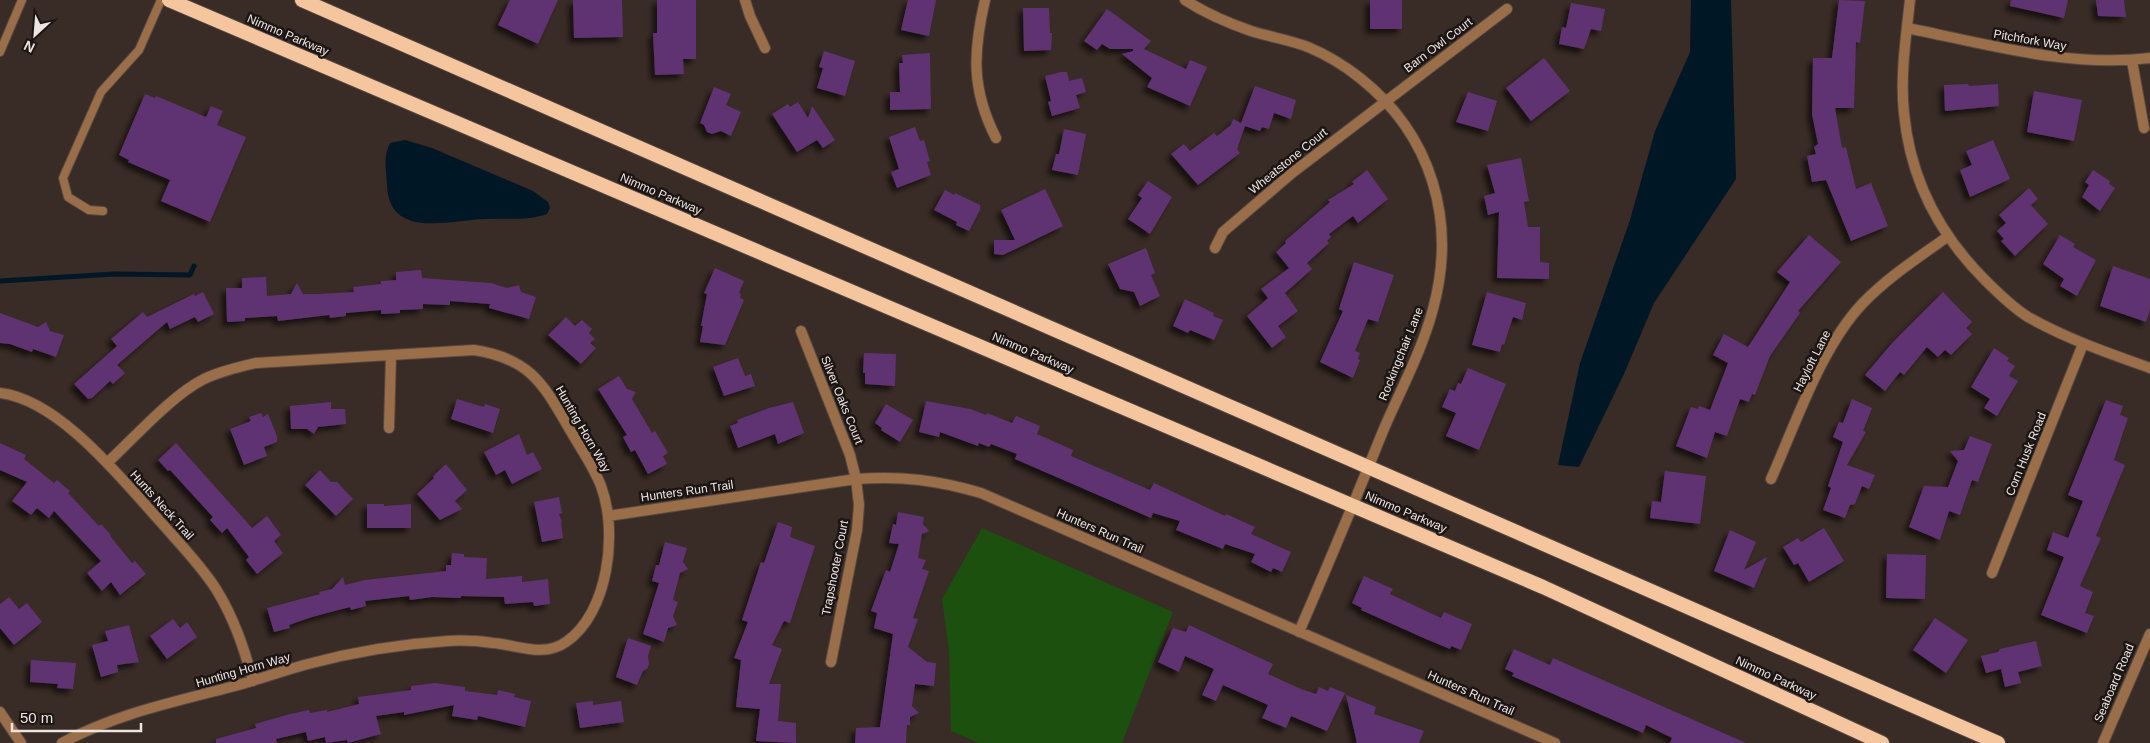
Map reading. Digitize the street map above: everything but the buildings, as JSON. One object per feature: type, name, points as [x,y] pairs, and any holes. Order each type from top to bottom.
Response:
[{"type":"highway","name":"Nimmo Parkway","points":[[169,0],[1543,587],[1882,743]]},
{"type":"highway","name":"Nimmo Parkway","points":[[302,0],[1998,743]]},
{"type":"street","points":[[746,0],[750,16],[765,48]]},
{"type":"street","points":[[984,0],[978,31],[976,61],[979,97],[985,116],[996,138]]},
{"type":"street","name":"Rockingchair Lane","points":[[1185,0],[1226,21],[1310,48],[1336,62],[1361,79],[1399,117],[1416,142],[1437,191],[1442,222],[1442,260],[1439,286],[1430,320],[1299,632]]},
{"type":"street","points":[[1910,0],[1903,80],[1904,113],[1909,146],[1928,204],[1947,237],[1967,263],[1998,294],[2026,316],[2083,344],[2150,368]]},
{"type":"street","name":"Barn Owl Court","points":[[1384,101],[1506,9]]},
{"type":"street","name":"Pitchfork Way","points":[[1907,28],[2057,58],[2092,62],[2132,61],[2150,58]]},
{"type":"street","points":[[2132,61],[2144,128]]},
{"type":"street","name":"Wheatstone Court","points":[[1215,248],[1223,232],[1292,173],[1384,101]]},
{"type":"street","name":"Hayloft Lane","points":[[1771,478],[1825,358],[1838,335],[1862,305],[1885,282],[1947,237]]},
{"type":"street","name":"Silver Oaks Court","points":[[801,331],[850,454],[856,479]]},
{"type":"street","name":"Corn Husk Road","points":[[1992,573],[2083,344]]},
{"type":"street","name":"Hunting Horn Way","points":[[62,743],[86,730],[126,715],[253,681],[308,664],[372,650],[427,642],[462,640],[540,651],[554,648],[567,642],[592,613],[600,595],[609,539],[608,516],[602,488],[594,470],[545,388],[532,373],[512,360],[494,353],[474,350],[256,363],[229,369],[204,379],[185,390],[107,463]]},
{"type":"street","points":[[389,428],[391,355]]},
{"type":"street","name":"Hunts Neck Trail","points":[[0,393],[23,399],[50,414],[82,439],[107,463],[196,563],[216,589],[232,617],[242,641],[253,681]]},
{"type":"street","name":"Hunters Run Trail","points":[[608,516],[856,479],[889,477],[923,479],[981,493],[1555,743]]},
{"type":"street","name":"Trapshooter Court","points":[[831,662],[857,530],[856,479]]},
{"type":"street","name":"Seaboard Road","points":[[2102,743],[2150,634]]},
{"type":"street","points":[[0,712],[21,743]]},
{"type":"lane","points":[[0,52],[22,0]]},
{"type":"lane","points":[[103,211],[89,210],[68,197],[63,178],[101,92],[139,50],[161,0]]},
{"type":"green space","points":[[982,528],[1173,612],[1122,743],[979,743],[951,731],[949,651],[942,599]]},
{"type":"water","points":[[1691,0],[1731,0],[1736,179],[1654,303],[1624,374],[1579,467],[1558,465],[1580,363],[1630,220],[1655,131],[1690,52]]},
{"type":"water","points":[[405,140],[432,148],[533,191],[548,202],[550,208],[547,214],[525,218],[439,223],[423,223],[409,220],[398,213],[390,202],[386,168],[386,153],[390,143]]},
{"type":"waterway","points":[[0,281],[114,274],[190,275],[194,266]]}]
